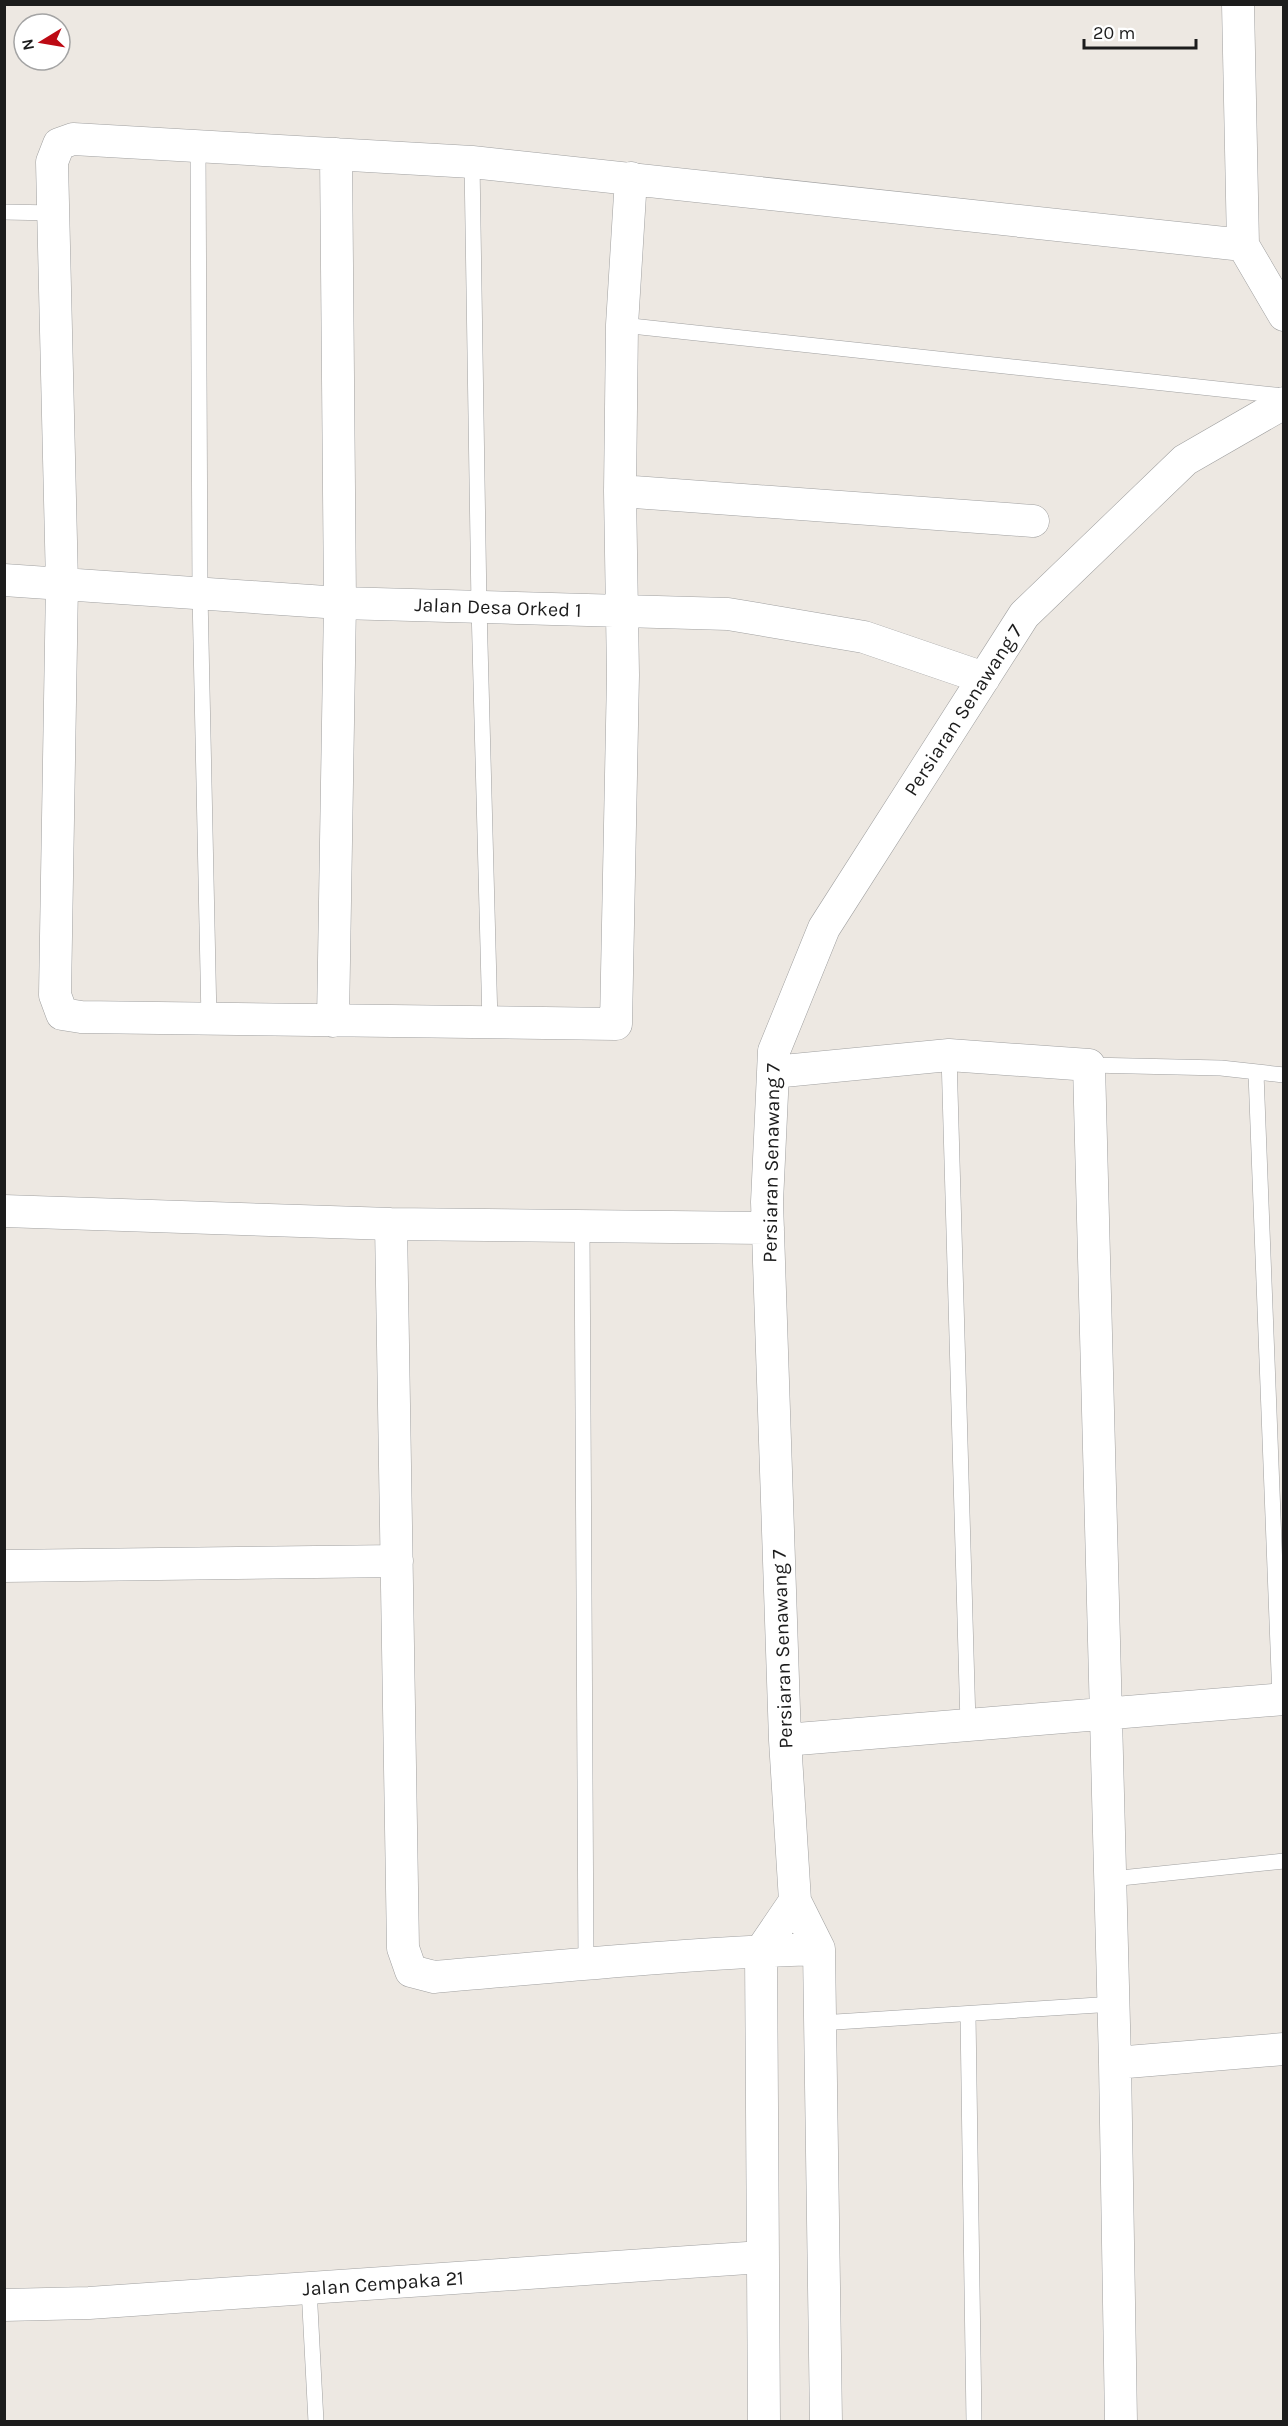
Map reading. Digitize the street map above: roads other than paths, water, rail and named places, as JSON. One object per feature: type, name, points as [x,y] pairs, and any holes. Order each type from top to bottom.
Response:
[{"type":"street","points":[[1238,4],[1243,245],[1284,315]]},
{"type":"street","points":[[631,178],[622,324],[620,491],[622,612],[616,1024],[209,1020],[81,1017],[62,1014],[56,995],[62,585],[52,162],[59,144],[73,139],[472,162],[631,178],[1243,245]]},
{"type":"street","points":[[333,1022],[340,603],[336,154]]},
{"type":"street","name":"Persiaran Senawang 7","points":[[795,1901],[785,1740],[768,1228],[774,1051],[824,928],[1024,615],[1185,460],[1284,403]]},
{"type":"street","points":[[620,491],[1033,522]]},
{"type":"street","name":"Jalan Desa Orked 1","points":[[4,580],[340,603],[728,614],[864,638],[984,678]]},
{"type":"street","points":[[773,1072],[949,1055],[1089,1065],[1114,2004],[1121,2421]]},
{"type":"street","points":[[4,1211],[391,1224],[768,1228]]},
{"type":"street","points":[[391,1224],[403,1948],[411,1971],[434,1977],[761,1951],[819,1949]]},
{"type":"street","points":[[4,1566],[397,1562]]},
{"type":"street","points":[[785,1740],[1282,1699]]},
{"type":"street","points":[[764,2421],[761,1951],[795,1901],[819,1949],[826,2421]]},
{"type":"street","points":[[1115,2063],[1284,2049]]},
{"type":"street","name":"Jalan Cempaka 21","points":[[4,2305],[89,2302],[762,2257]]},
{"type":"lane","points":[[198,147],[200,594],[209,1020]]},
{"type":"lane","points":[[472,162],[479,606],[490,1023]]},
{"type":"lane","points":[[4,212],[54,213]]},
{"type":"lane","points":[[622,324],[1284,396]]},
{"type":"lane","points":[[949,1055],[968,1724]]},
{"type":"lane","points":[[1089,1065],[1221,1068],[1284,1075]]},
{"type":"lane","points":[[1256,1072],[1282,1699]]},
{"type":"lane","points":[[582,1226],[586,1964]]},
{"type":"lane","points":[[1111,1879],[1284,1861]]},
{"type":"lane","points":[[820,2023],[1114,2004]]},
{"type":"lane","points":[[968,2015],[974,2421]]},
{"type":"lane","points":[[309,2288],[316,2421]]}]
